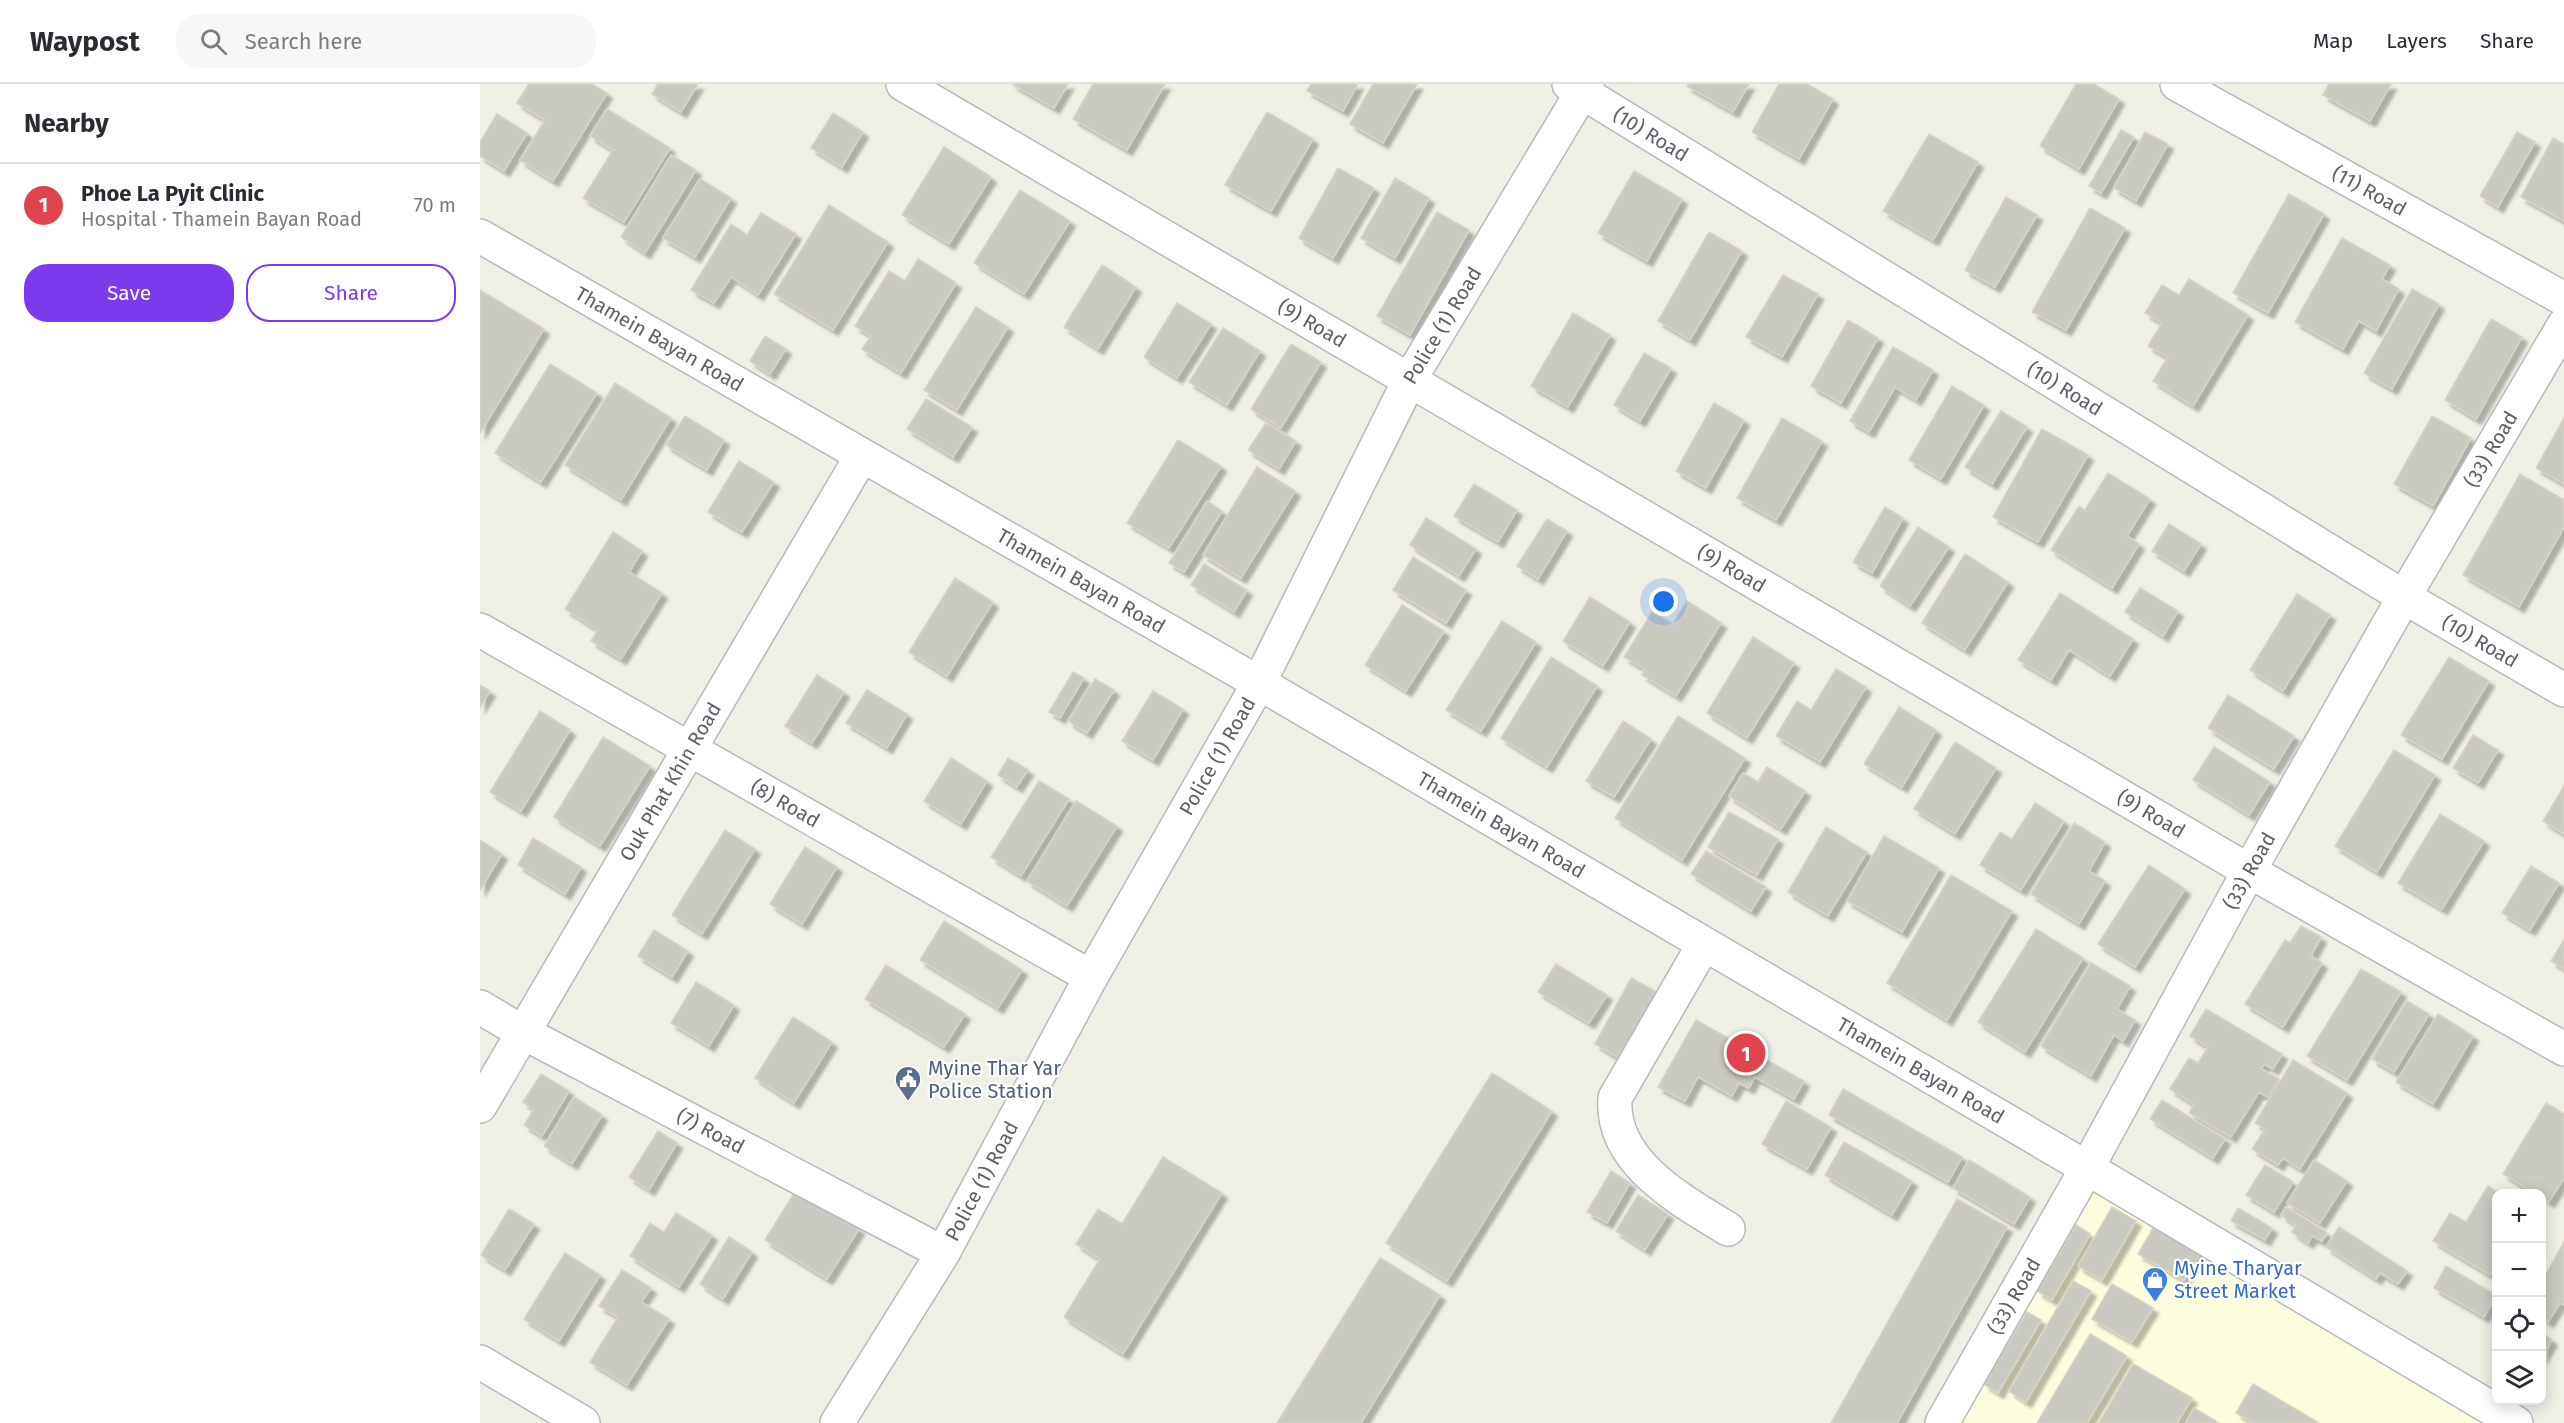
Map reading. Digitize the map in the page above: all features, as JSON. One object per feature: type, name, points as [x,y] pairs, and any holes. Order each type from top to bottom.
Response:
[{"type":"street","name":"(9) Road","points":[[903,84],[2249,871],[2564,1049]]},
{"type":"street","name":"(11) Road","points":[[2176,84],[2564,299]]},
{"type":"street","name":"Police (1) Road","points":[[837,1423],[943,1253],[1091,977],[1259,683],[1410,379],[1579,87]]},
{"type":"street","name":"(10) Road","points":[[1579,87],[2404,597],[2564,690]]},
{"type":"street","name":"Thamein Bayan Road","points":[[480,236],[861,457],[1259,683],[2087,1168],[2516,1423]]},
{"type":"street","name":"(33) Road","points":[[1941,1423],[2087,1168],[2249,871],[2404,597],[2564,325]]},
{"type":"street","name":"Ouk Phat Khin Road","points":[[480,1106],[861,457]]},
{"type":"street","name":"(8) Road","points":[[480,630],[1091,977]]},
{"type":"street","points":[[1704,944],[1615,1098],[1613,1115],[1629,1149],[1647,1173],[1674,1196],[1728,1229]]},
{"type":"street","name":"(7) Road","points":[[480,1007],[524,1033],[943,1253]]},
{"type":"street","points":[[480,1362],[583,1423]]},
{"type":"shaded area","name":"Myine Tharyar Street Market","points":[[2089,1184],[2491,1423],[1952,1423]]},
{"type":"building","points":[[529,84],[592,84],[607,93],[553,181],[520,160],[545,120],[517,103]]},
{"type":"building","points":[[658,84],[698,84],[681,112],[652,94]]},
{"type":"building","points":[[1012,84],[1068,84],[1054,108]]},
{"type":"building","points":[[1093,84],[1165,84],[1127,150],[1073,119]]},
{"type":"building","points":[[1311,84],[1358,84],[1343,111],[1307,91]]},
{"type":"building","points":[[1373,84],[1417,84],[1383,143],[1350,124]]},
{"type":"building","points":[[1689,84],[1749,84],[1733,112],[1687,86]]},
{"type":"building","points":[[1779,84],[1807,84],[1833,99],[1799,159],[1752,132]]},
{"type":"building","points":[[2076,84],[2094,84],[2119,99],[2079,169],[2040,146]]},
{"type":"building","points":[[2329,84],[2391,84],[2370,121],[2323,95]]},
{"type":"building","points":[[607,109],[670,148],[624,222],[583,198],[613,150],[590,136]]},
{"type":"building","points":[[1267,112],[1313,139],[1271,211],[1225,185]]},
{"type":"building","points":[[833,113],[863,132],[842,167],[811,148]]},
{"type":"building","points":[[497,114],[527,133],[504,171],[480,156],[480,142]]},
{"type":"building","points":[[2121,130],[2134,137],[2101,193],[2089,186]]},
{"type":"building","points":[[2145,132],[2168,144],[2136,201],[2114,188]]},
{"type":"building","points":[[2517,132],[2535,142],[2498,207],[2480,196]]},
{"type":"building","points":[[1929,134],[1978,162],[1933,240],[1883,211]]},
{"type":"building","points":[[2553,138],[2564,144],[2564,221],[2521,197]]},
{"type":"building","points":[[944,147],[991,177],[949,244],[902,215]]},
{"type":"building","points":[[671,155],[696,170],[645,253],[621,237]]},
{"type":"building","points":[[1338,168],[1374,188],[1333,258],[1299,238]]},
{"type":"building","points":[[1634,171],[1682,199],[1647,261],[1598,233]]},
{"type":"building","points":[[1395,178],[1429,198],[1395,258],[1361,238]]},
{"type":"building","points":[[700,179],[731,198],[695,257],[663,238]]},
{"type":"building","points":[[1020,190],[1070,221],[1024,294],[974,263]]},
{"type":"building","points":[[2289,194],[2324,214],[2268,313],[2233,293]]},
{"type":"building","points":[[2006,197],[2037,215],[1995,287],[1965,270]]},
{"type":"building","points":[[829,205],[888,242],[833,330],[774,294]]},
{"type":"building","points":[[2090,208],[2125,228],[2066,330],[2032,312]]},
{"type":"building","points":[[1437,212],[1469,230],[1410,335],[1377,316]]},
{"type":"building","points":[[761,213],[796,234],[758,295],[731,277],[714,303],[691,290],[731,224],[747,235]]},
{"type":"building","points":[[1709,232],[1742,251],[1690,340],[1658,321]]},
{"type":"building","points":[[2342,238],[2390,265],[2382,279],[2399,289],[2376,331],[2359,321],[2343,349],[2295,322]]},
{"type":"building","points":[[918,259],[956,283],[901,373],[862,349],[871,336],[855,326],[889,271],[905,281]]},
{"type":"building","points":[[1102,265],[1136,287],[1098,349],[1064,327]]},
{"type":"building","points":[[1783,275],[1818,294],[1782,357],[1746,337]]},
{"type":"building","points":[[2189,279],[2248,315],[2193,406],[2153,381],[2168,357],[2148,346],[2162,323],[2145,313],[2162,285],[2179,295]]},
{"type":"building","points":[[2412,289],[2439,304],[2392,389],[2364,373]]},
{"type":"building","points":[[480,290],[544,329],[480,433]]},
{"type":"building","points":[[1177,303],[1211,324],[1177,378],[1144,357]]},
{"type":"building","points":[[976,307],[1008,327],[957,410],[924,390]]},
{"type":"building","points":[[1573,313],[1610,335],[1568,407],[1531,386]]},
{"type":"building","points":[[2491,319],[2522,337],[2476,419],[2445,400]]},
{"type":"building","points":[[1848,320],[1878,338],[1841,403],[1811,386]]},
{"type":"building","points":[[1223,328],[1260,351],[1227,405],[1189,382]]},
{"type":"building","points":[[765,336],[786,349],[770,374],[750,361]]},
{"type":"building","points":[[1291,344],[1321,362],[1281,428],[1251,409]]},
{"type":"building","points":[[1893,347],[1933,370],[1916,400],[1895,387],[1869,432],[1850,421]]},
{"type":"building","points":[[1644,353],[1671,368],[1640,421],[1614,405]]},
{"type":"building","points":[[550,364],[597,393],[541,482],[495,453]]},
{"type":"building","points":[[615,383],[671,418],[621,500],[565,465]]},
{"type":"building","points":[[1952,386],[1984,405],[1941,479],[1909,460]]},
{"type":"building","points":[[926,399],[972,427],[953,457],[907,429]]},
{"type":"building","points":[[1714,403],[1744,420],[1706,488],[1676,471]]},
{"type":"building","points":[[2001,411],[2027,427],[1992,484],[1965,467]]},
{"type":"building","points":[[685,416],[724,440],[707,470],[666,445]]},
{"type":"building","points":[[2432,416],[2471,438],[2433,506],[2394,484]]},
{"type":"building","points":[[1782,418],[1822,441],[1776,520],[1737,498]]},
{"type":"building","points":[[2564,418],[2564,484],[2536,468]]},
{"type":"building","points":[[1266,423],[1296,441],[1279,469],[1248,450]]},
{"type":"building","points":[[2042,429],[2088,455],[2038,542],[1993,517]]},
{"type":"building","points":[[1178,440],[1221,466],[1169,548],[1127,523]]},
{"type":"building","points":[[739,461],[774,482],[742,532],[708,512]]},
{"type":"building","points":[[1257,467],[1295,491],[1241,578],[1203,555]]},
{"type":"building","points":[[2108,473],[2150,499],[2127,536],[2139,544],[2112,588],[2051,550],[2079,506],[2085,510]]},
{"type":"building","points":[[2520,474],[2564,500],[2564,527],[2519,607],[2463,575]]},
{"type":"building","points":[[1474,484],[1517,510],[1498,542],[1454,516]]},
{"type":"building","points":[[1207,501],[1222,511],[1184,572],[1169,563]]},
{"type":"building","points":[[1885,507],[1903,518],[1872,573],[1853,562]]},
{"type":"building","points":[[1426,518],[1476,549],[1459,576],[1410,545]]},
{"type":"building","points":[[1547,519],[1567,531],[1538,579],[1517,566]]},
{"type":"building","points":[[2169,524],[2201,544],[2184,571],[2152,551]]},
{"type":"building","points":[[1918,527],[1949,547],[1910,606],[1880,586]]},
{"type":"building","points":[[613,532],[642,551],[629,572],[662,593],[621,659],[591,641],[598,630],[565,609]]},
{"type":"building","points":[[1965,554],[2008,582],[1965,650],[1922,623]]},
{"type":"building","points":[[1413,557],[1466,590],[1446,623],[1393,590]]},
{"type":"building","points":[[1204,564],[1247,590],[1234,612],[1191,585]]},
{"type":"building","points":[[955,578],[993,602],[947,676],[909,652]]},
{"type":"building","points":[[2140,588],[2178,611],[2163,636],[2125,612]]},
{"type":"building","points":[[2060,593],[2133,639],[2110,676],[2069,650],[2051,680],[2018,660]]},
{"type":"building","points":[[2297,594],[2330,615],[2283,691],[2250,670]]},
{"type":"building","points":[[1590,597],[1630,622],[1603,666],[1563,641]]},
{"type":"building","points":[[1687,601],[1721,623],[1676,696],[1642,675],[1645,669],[1624,657],[1652,612],[1673,624]]},
{"type":"building","points":[[1402,605],[1444,631],[1406,691],[1365,665]]},
{"type":"building","points":[[1502,621],[1536,642],[1481,731],[1446,710]]},
{"type":"building","points":[[1753,637],[1794,663],[1747,738],[1707,713]]},
{"type":"building","points":[[1551,657],[1597,686],[1547,767],[1501,738]]},
{"type":"building","points":[[2449,657],[2489,681],[2442,759],[2401,735]]},
{"type":"building","points":[[1836,669],[1866,687],[1820,762],[1776,736],[1797,701],[1811,710]]},
{"type":"building","points":[[1073,672],[1084,678],[1060,718],[1049,712]]},
{"type":"building","points":[[817,675],[844,692],[812,743],[785,726]]},
{"type":"building","points":[[1095,679],[1114,690],[1087,733],[1068,721]]},
{"type":"building","points":[[480,685],[490,691],[480,707]]},
{"type":"building","points":[[867,690],[907,714],[887,748],[846,723]]},
{"type":"building","points":[[1153,691],[1183,709],[1153,760],[1122,741]]},
{"type":"building","points":[[2228,695],[2294,736],[2274,769],[2208,728]]},
{"type":"building","points":[[1899,707],[1936,730],[1902,787],[1864,764]]},
{"type":"building","points":[[540,711],[570,730],[521,811],[490,792]]},
{"type":"building","points":[[1678,716],[1745,758],[1682,860],[1615,818]]},
{"type":"building","points":[[1623,721],[1651,739],[1614,797],[1586,781]]},
{"type":"building","points":[[2473,735],[2498,750],[2478,783],[2453,768]]},
{"type":"building","points":[[603,737],[650,766],[600,846],[554,817]]},
{"type":"building","points":[[1955,742],[1996,768],[1955,834],[1914,809]]},
{"type":"building","points":[[2214,747],[2270,782],[2249,815],[2193,780]]},
{"type":"building","points":[[2394,750],[2435,775],[2377,872],[2335,846]]},
{"type":"building","points":[[951,758],[987,781],[961,824],[924,801]]},
{"type":"building","points":[[1008,758],[1028,770],[1017,787],[998,775]]},
{"type":"building","points":[[1767,767],[1805,791],[1781,829],[1729,796],[1743,773],[1758,782]]},
{"type":"building","points":[[1039,781],[1069,799],[1021,876],[991,857]]},
{"type":"building","points":[[2564,786],[2564,834],[2543,821]]},
{"type":"building","points":[[1076,801],[1117,826],[1067,906],[1027,881]]},
{"type":"building","points":[[2035,803],[2064,821],[2021,890],[1980,865],[2000,832],[2012,839]]},
{"type":"building","points":[[1729,812],[1778,839],[1757,875],[1708,847]]},
{"type":"building","points":[[2440,814],[2484,841],[2442,909],[2398,883]]},
{"type":"building","points":[[2074,823],[2105,842],[2089,871],[2105,881],[2079,924],[2031,894]]},
{"type":"building","points":[[1826,827],[1867,852],[1828,916],[1788,892]]},
{"type":"building","points":[[725,830],[755,849],[702,934],[672,915]]},
{"type":"building","points":[[1884,836],[1939,868],[1902,932],[1847,901]]},
{"type":"building","points":[[533,838],[581,867],[565,894],[518,865]]},
{"type":"building","points":[[480,840],[502,854],[480,890]]},
{"type":"building","points":[[805,847],[837,867],[802,924],[770,904]]},
{"type":"building","points":[[1706,851],[1766,887],[1751,911],[1691,874]]},
{"type":"building","points":[[2149,865],[2185,889],[2135,967],[2098,944]]},
{"type":"building","points":[[2531,866],[2559,883],[2530,930],[2502,913]]},
{"type":"building","points":[[1951,875],[2012,911],[1947,1020],[1887,983]]},
{"type":"building","points":[[944,921],[1022,970],[998,1008],[920,960]]},
{"type":"building","points":[[2301,926],[2321,937],[2311,956],[2322,963],[2283,1027],[2245,1004],[2285,940],[2290,943]]},
{"type":"building","points":[[2036,929],[2083,958],[2025,1052],[1978,1022]]},
{"type":"building","points":[[654,930],[688,951],[672,977],[638,956]]},
{"type":"building","points":[[2564,940],[2564,969],[2551,961]]},
{"type":"building","points":[[2091,963],[2130,986],[2117,1009],[2135,1020],[2123,1041],[2114,1035],[2091,1076],[2041,1046]]},
{"type":"building","points":[[1556,964],[1607,995],[1589,1023],[1538,992]]},
{"type":"building","points":[[886,965],[965,1014],[944,1047],[865,999]]},
{"type":"building","points":[[2361,969],[2401,992],[2347,1080],[2307,1056]]},
{"type":"building","points":[[1631,978],[1666,997],[1629,1064],[1595,1044]]},
{"type":"building","points":[[696,982],[734,1005],[709,1046],[671,1023]]},
{"type":"building","points":[[2407,1001],[2429,1014],[2394,1072],[2372,1059]]},
{"type":"building","points":[[2206,1009],[2282,1054],[2273,1069],[2264,1064],[2261,1069],[2279,1079],[2268,1097],[2259,1092],[2231,1137],[2189,1113],[2194,1104],[2170,1089],[2189,1058],[2198,1063],[2208,1047],[2190,1036]]},
{"type":"building","points":[[2438,1014],[2473,1036],[2433,1104],[2396,1082]]},
{"type":"building","points":[[793,1017],[832,1042],[794,1103],[755,1078]]},
{"type":"building","points":[[1696,1020],[1804,1081],[1794,1099],[1755,1077],[1749,1088],[1739,1083],[1732,1096],[1698,1077],[1685,1101],[1658,1087]]},
{"type":"building","points":[[2293,1060],[2347,1093],[2300,1169],[2283,1158],[2278,1165],[2252,1149],[2265,1129],[2255,1123]]},
{"type":"building","points":[[1492,1073],[1552,1111],[1447,1281],[1386,1243]]},
{"type":"building","points":[[541,1074],[569,1091],[542,1136],[524,1125],[534,1109],[523,1102]]},
{"type":"building","points":[[1843,1089],[1962,1157],[1948,1182],[1829,1115]]},
{"type":"building","points":[[574,1097],[602,1115],[572,1164],[544,1146]]},
{"type":"building","points":[[2162,1100],[2225,1139],[2213,1158],[2150,1119]]},
{"type":"building","points":[[1786,1101],[1831,1127],[1807,1169],[1762,1144]]},
{"type":"building","points":[[2546,1103],[2564,1114],[2564,1178],[2549,1202],[2546,1200],[2546,1189],[2528,1189],[2503,1174]]},
{"type":"building","points":[[658,1131],[677,1143],[649,1190],[629,1177]]},
{"type":"building","points":[[1844,1142],[1912,1181],[1892,1215],[1825,1175]]},
{"type":"building","points":[[1163,1157],[1222,1193],[1123,1354],[1064,1317],[1100,1259],[1076,1244],[1098,1209],[1122,1224]]},
{"type":"building","points":[[1969,1160],[2030,1197],[2014,1224],[1953,1188]]},
{"type":"building","points":[[2314,1160],[2347,1181],[2320,1223],[2287,1203]]},
{"type":"building","points":[[2265,1165],[2293,1182],[2274,1212],[2246,1195]]},
{"type":"building","points":[[1611,1171],[1630,1183],[1607,1223],[1587,1212]]},
{"type":"building","points":[[2488,1186],[2492,1189],[2492,1272],[2490,1275],[2433,1241],[2450,1213],[2466,1222]]},
{"type":"building","points":[[796,1190],[859,1229],[827,1279],[765,1240]]},
{"type":"building","points":[[1638,1195],[1668,1214],[1645,1250],[1616,1231]]},
{"type":"building","points":[[1957,1199],[2007,1227],[1897,1423],[1831,1423]]},
{"type":"building","points":[[2112,1207],[2136,1221],[2102,1280],[2078,1266]]},
{"type":"building","points":[[2286,1207],[2327,1233],[2322,1241],[2312,1236],[2308,1243],[2292,1232],[2296,1225],[2281,1215]]},
{"type":"building","points":[[2238,1208],[2272,1228],[2265,1240],[2231,1221]]},
{"type":"building","points":[[509,1209],[534,1224],[505,1270],[481,1255]]},
{"type":"building","points":[[676,1213],[712,1235],[679,1287],[630,1256],[650,1223],[664,1232]]},
{"type":"building","points":[[2156,1223],[2202,1250],[2184,1280],[2138,1254]]},
{"type":"building","points":[[2076,1225],[2090,1234],[2052,1300],[2037,1291]]},
{"type":"building","points":[[2339,1227],[2407,1271],[2398,1284],[2380,1273],[2376,1279],[2326,1247]]},
{"type":"building","points":[[729,1237],[752,1252],[723,1299],[700,1284]]},
{"type":"building","points":[[2564,1242],[2564,1305],[2560,1303],[2548,1322],[2546,1321],[2546,1274]]},
{"type":"building","points":[[565,1253],[600,1275],[559,1341],[524,1319]]},
{"type":"building","points":[[1380,1258],[1440,1295],[1361,1423],[1277,1423]]},
{"type":"building","points":[[2446,1266],[2492,1293],[2492,1302],[2484,1317],[2434,1288]]},
{"type":"building","points":[[622,1270],[651,1288],[641,1302],[669,1319],[627,1385],[590,1362],[618,1317],[599,1306]]},
{"type":"building","points":[[2073,1281],[2091,1291],[2026,1402],[2009,1391]]},
{"type":"building","points":[[2112,1284],[2153,1308],[2132,1342],[2092,1319]]},
{"type":"building","points":[[2027,1312],[2041,1320],[1998,1393],[1984,1384]]},
{"type":"building","points":[[2090,1334],[2127,1356],[2087,1423],[2037,1423]]},
{"type":"building","points":[[2546,1336],[2552,1340],[2546,1350]]},
{"type":"building","points":[[2133,1364],[2192,1398],[2177,1423],[2099,1423]]},
{"type":"building","points":[[2253,1384],[2319,1423],[2253,1423],[2236,1413]]},
{"type":"building","points":[[2194,1408],[2219,1423],[2186,1423]]},
{"type":"place","name":"Phoe La Pyit Clinic","points":[[1746,1053]]},
{"type":"place","name":"Myine Thar Yar Police Station","points":[[908,1102]]},
{"type":"place","name":"Myine Tharyar Street Market","points":[[2155,1303]]}]
